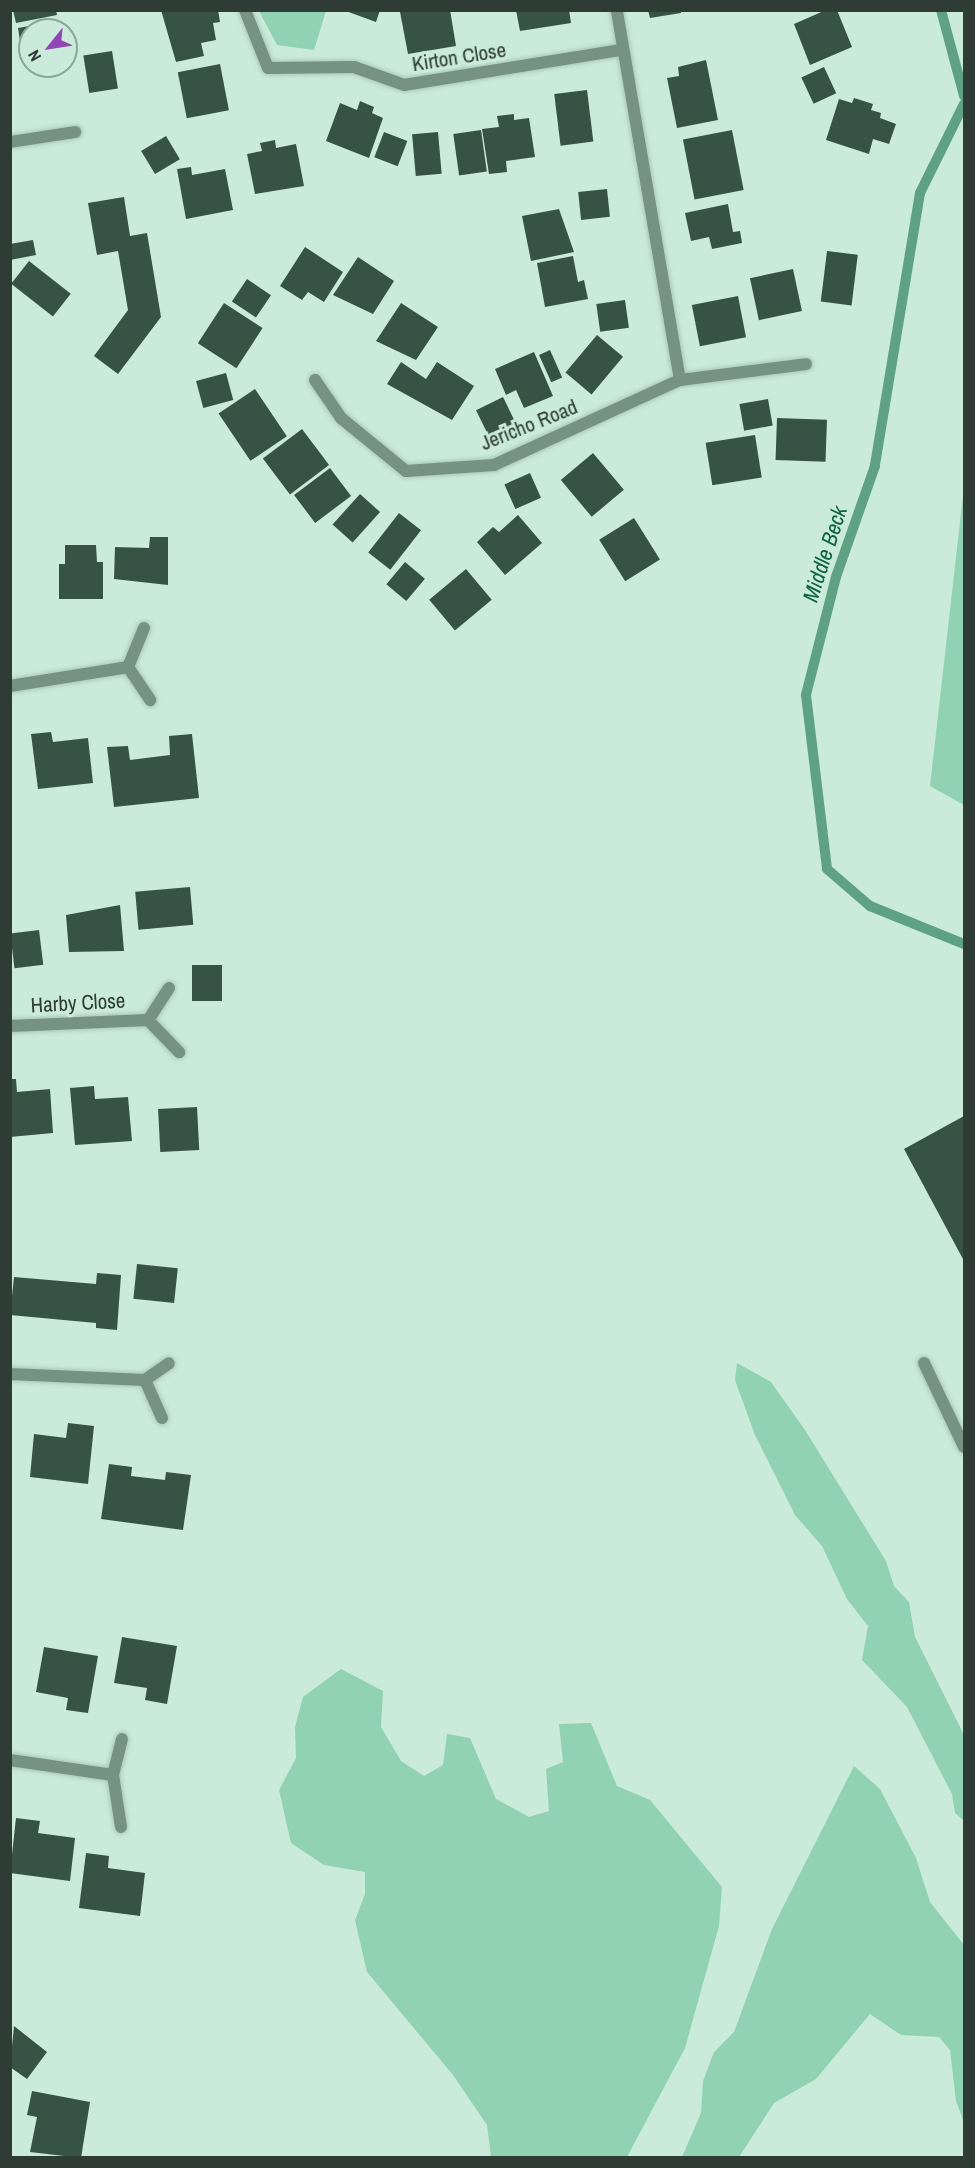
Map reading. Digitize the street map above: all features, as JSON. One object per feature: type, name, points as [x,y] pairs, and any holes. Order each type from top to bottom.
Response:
[{"type":"street","name":"Kirton Close","points":[[245,10],[268,68],[354,67],[404,85],[621,50]]},
{"type":"street","points":[[617,10],[621,50],[680,380]]},
{"type":"street","points":[[10,142],[75,132]]},
{"type":"street","name":"Jericho Road","points":[[315,380],[341,418],[406,471],[494,465],[680,380],[806,364]]},
{"type":"street","points":[[128,667],[144,628]]},
{"type":"street","points":[[10,686],[128,667]]},
{"type":"street","points":[[128,667],[150,700]]},
{"type":"street","name":"Harby Close","points":[[148,1020],[169,988]]},
{"type":"street","name":"Harby Close","points":[[10,1026],[148,1020],[179,1052]]},
{"type":"street","points":[[924,1363],[964,1447]]},
{"type":"street","points":[[10,1374],[145,1380],[169,1364]]},
{"type":"street","points":[[145,1380],[162,1418]]},
{"type":"street","points":[[121,1827],[113,1775],[122,1739]]},
{"type":"street","points":[[10,1760],[113,1775]]},
{"type":"green space","points":[[259,11],[326,11],[314,50],[277,45]]},
{"type":"green space","points":[[964,487],[964,805],[930,786]]},
{"type":"green space","points":[[737,1363],[771,1382],[805,1430],[886,1561],[894,1586],[909,1602],[915,1637],[964,1735],[964,1821],[955,1813],[952,1794],[907,1707],[862,1660],[868,1626],[847,1599],[822,1546],[795,1515],[755,1435],[735,1380]]},
{"type":"green space","points":[[341,1669],[383,1691],[381,1727],[401,1761],[424,1776],[443,1765],[447,1734],[470,1738],[496,1799],[529,1817],[549,1811],[546,1769],[563,1762],[559,1724],[591,1723],[617,1786],[650,1800],[722,1887],[719,1926],[685,2048],[627,2157],[491,2157],[487,2125],[453,2075],[367,1972],[355,1920],[365,1894],[365,1872],[324,1865],[291,1843],[279,1790],[296,1758],[295,1727],[303,1697]]},
{"type":"green space","points":[[854,1766],[880,1789],[916,1858],[930,1902],[964,1945],[964,2123],[956,2101],[950,2050],[939,2037],[901,2035],[870,2014],[816,2079],[774,2103],[739,2157],[682,2157],[701,2113],[703,2081],[714,2052],[734,2032],[772,1929]]},
{"type":"building","points":[[13,10],[56,10],[57,15],[42,18],[18,18],[16,23]]},
{"type":"building","points":[[161,10],[218,10],[220,22],[213,23],[216,40],[201,43],[204,56],[176,62]]},
{"type":"building","points":[[343,10],[380,10],[376,22]]},
{"type":"building","points":[[450,10],[456,46],[408,54],[400,12]]},
{"type":"building","points":[[516,10],[569,10],[571,23],[520,31]]},
{"type":"building","points":[[648,10],[680,10],[681,13],[650,18]]},
{"type":"building","points":[[826,10],[837,10],[852,47],[810,65],[794,24]]},
{"type":"building","points":[[112,51],[118,89],[89,93],[83,56]]},
{"type":"building","points":[[706,60],[718,120],[677,128],[667,78],[679,76],[678,67]]},
{"type":"building","points":[[220,64],[229,110],[187,118],[178,72]]},
{"type":"building","points":[[824,67],[836,93],[814,104],[801,78]]},
{"type":"building","points":[[587,90],[593,142],[561,146],[554,94]]},
{"type":"building","points":[[854,98],[873,104],[871,110],[881,113],[880,118],[896,124],[889,144],[873,139],[869,154],[826,140],[839,99],[852,103]]},
{"type":"building","points":[[360,101],[374,107],[372,113],[383,118],[369,158],[326,141],[340,103],[357,110]]},
{"type":"building","points":[[514,114],[514,120],[529,118],[535,157],[506,161],[507,172],[489,174],[482,129],[499,127],[497,116]]},
{"type":"building","points":[[481,130],[487,172],[459,175],[453,134]]},
{"type":"building","points":[[732,130],[744,190],[695,199],[683,140]]},
{"type":"building","points":[[384,132],[407,141],[398,166],[374,157]]},
{"type":"building","points":[[438,132],[442,174],[416,176],[412,134]]},
{"type":"building","points":[[166,136],[180,159],[155,174],[141,151]]},
{"type":"building","points":[[275,140],[276,148],[296,144],[304,186],[255,194],[247,154],[262,151],[260,143]]},
{"type":"building","points":[[191,167],[192,175],[225,169],[233,210],[186,219],[177,169]]},
{"type":"building","points":[[607,189],[610,217],[581,220],[578,192]]},
{"type":"building","points":[[124,197],[130,236],[147,233],[161,317],[118,374],[94,356],[128,310],[118,251],[97,255],[88,203]]},
{"type":"building","points":[[728,204],[733,232],[740,231],[742,243],[712,249],[709,237],[691,241],[685,213]]},
{"type":"building","points":[[559,209],[574,252],[531,261],[522,216]]},
{"type":"building","points":[[33,240],[36,255],[10,260],[10,244]]},
{"type":"building","points":[[305,247],[343,272],[324,302],[308,292],[302,300],[280,286]]},
{"type":"building","points":[[827,251],[858,255],[852,305],[821,302]]},
{"type":"building","points":[[573,256],[578,282],[584,280],[588,299],[545,307],[537,263]]},
{"type":"building","points":[[358,257],[394,281],[373,314],[333,295]]},
{"type":"building","points":[[29,261],[71,294],[53,316],[11,284]]},
{"type":"building","points":[[793,269],[802,311],[759,320],[750,278]]},
{"type":"building","points":[[247,279],[271,295],[256,318],[232,301]]},
{"type":"building","points":[[738,296],[746,337],[700,346],[692,305]]},
{"type":"building","points":[[625,300],[629,328],[600,332],[596,304]]},
{"type":"building","points":[[224,303],[263,328],[236,368],[198,343]]},
{"type":"building","points":[[401,303],[438,327],[416,360],[376,341]]},
{"type":"building","points":[[597,335],[623,357],[592,394],[566,373]]},
{"type":"building","points":[[550,350],[562,377],[551,382],[539,355]]},
{"type":"building","points":[[534,352],[553,396],[524,408],[516,390],[506,395],[495,369]]},
{"type":"building","points":[[401,362],[426,379],[437,362],[474,386],[452,420],[387,384]]},
{"type":"building","points":[[226,373],[233,400],[203,408],[196,381]]},
{"type":"building","points":[[255,389],[287,436],[250,461],[219,414]]},
{"type":"building","points":[[503,397],[516,424],[489,437],[476,410]]},
{"type":"building","points":[[768,399],[773,426],[744,431],[739,404]]},
{"type":"building","points":[[777,418],[827,420],[826,462],[776,460]]},
{"type":"building","points":[[302,429],[329,465],[290,494],[263,458]]},
{"type":"building","points":[[755,435],[762,477],[712,485],[706,443]]},
{"type":"building","points":[[593,453],[624,490],[592,517],[561,480]]},
{"type":"building","points":[[330,468],[351,496],[315,523],[294,495]]},
{"type":"building","points":[[530,473],[541,498],[515,509],[504,484]]},
{"type":"building","points":[[360,494],[380,512],[353,543],[333,524]]},
{"type":"building","points":[[399,513],[421,530],[390,570],[368,552]]},
{"type":"building","points":[[518,515],[542,543],[505,575],[477,542],[493,527],[499,532]]},
{"type":"building","points":[[634,518],[660,560],[625,581],[599,540]]},
{"type":"building","points":[[150,537],[168,537],[168,585],[114,579],[115,547],[149,548]]},
{"type":"building","points":[[65,545],[96,545],[97,562],[103,562],[103,599],[59,599],[59,564],[65,564]]},
{"type":"building","points":[[405,562],[425,579],[406,601],[386,584]]},
{"type":"building","points":[[466,569],[492,600],[455,630],[429,600]]},
{"type":"building","points":[[51,732],[53,742],[88,738],[93,783],[38,789],[31,734]]},
{"type":"building","points":[[192,734],[199,798],[114,807],[107,747],[128,746],[130,760],[170,755],[169,736]]},
{"type":"building","points":[[190,887],[193,925],[139,930],[135,892]]},
{"type":"building","points":[[120,905],[124,951],[69,952],[66,915]]},
{"type":"building","points":[[39,930],[43,965],[14,968],[10,934]]},
{"type":"building","points":[[192,965],[222,965],[222,1001],[192,1001]]},
{"type":"building","points":[[10,1079],[16,1079],[17,1092],[50,1089],[53,1133],[10,1137]]},
{"type":"building","points":[[94,1086],[95,1099],[128,1097],[132,1141],[75,1145],[70,1088]]},
{"type":"building","points":[[197,1107],[199,1150],[160,1152],[158,1109]]},
{"type":"building","points":[[964,1116],[964,1261],[904,1149]]},
{"type":"building","points":[[137,1264],[178,1268],[174,1303],[133,1299]]},
{"type":"building","points":[[97,1273],[121,1275],[117,1330],[96,1328],[96,1323],[10,1315],[14,1277],[96,1284]]},
{"type":"building","points":[[68,1423],[94,1426],[88,1484],[30,1477],[34,1434],[66,1438]]},
{"type":"building","points":[[109,1464],[132,1467],[131,1476],[165,1480],[166,1472],[191,1475],[183,1530],[101,1519]]},
{"type":"building","points":[[122,1637],[177,1646],[167,1704],[145,1700],[147,1688],[114,1683]]},
{"type":"building","points":[[44,1647],[98,1656],[88,1713],[66,1710],[68,1698],[36,1692]]},
{"type":"building","points":[[16,1818],[40,1821],[38,1833],[75,1838],[70,1881],[10,1873]]},
{"type":"building","points":[[86,1853],[109,1856],[108,1868],[145,1873],[140,1916],[79,1908]]},
{"type":"building","points":[[14,2026],[47,2052],[27,2079],[10,2067]]},
{"type":"building","points":[[32,2091],[90,2102],[81,2158],[30,2152],[37,2117],[27,2115]]},
{"type":"waterway","name":"Middle Beck","points":[[941,10],[964,96]]},
{"type":"waterway","name":"Middle Beck","points":[[964,104],[920,193],[875,466],[836,577],[806,695],[827,869],[870,906],[964,944]]}]
